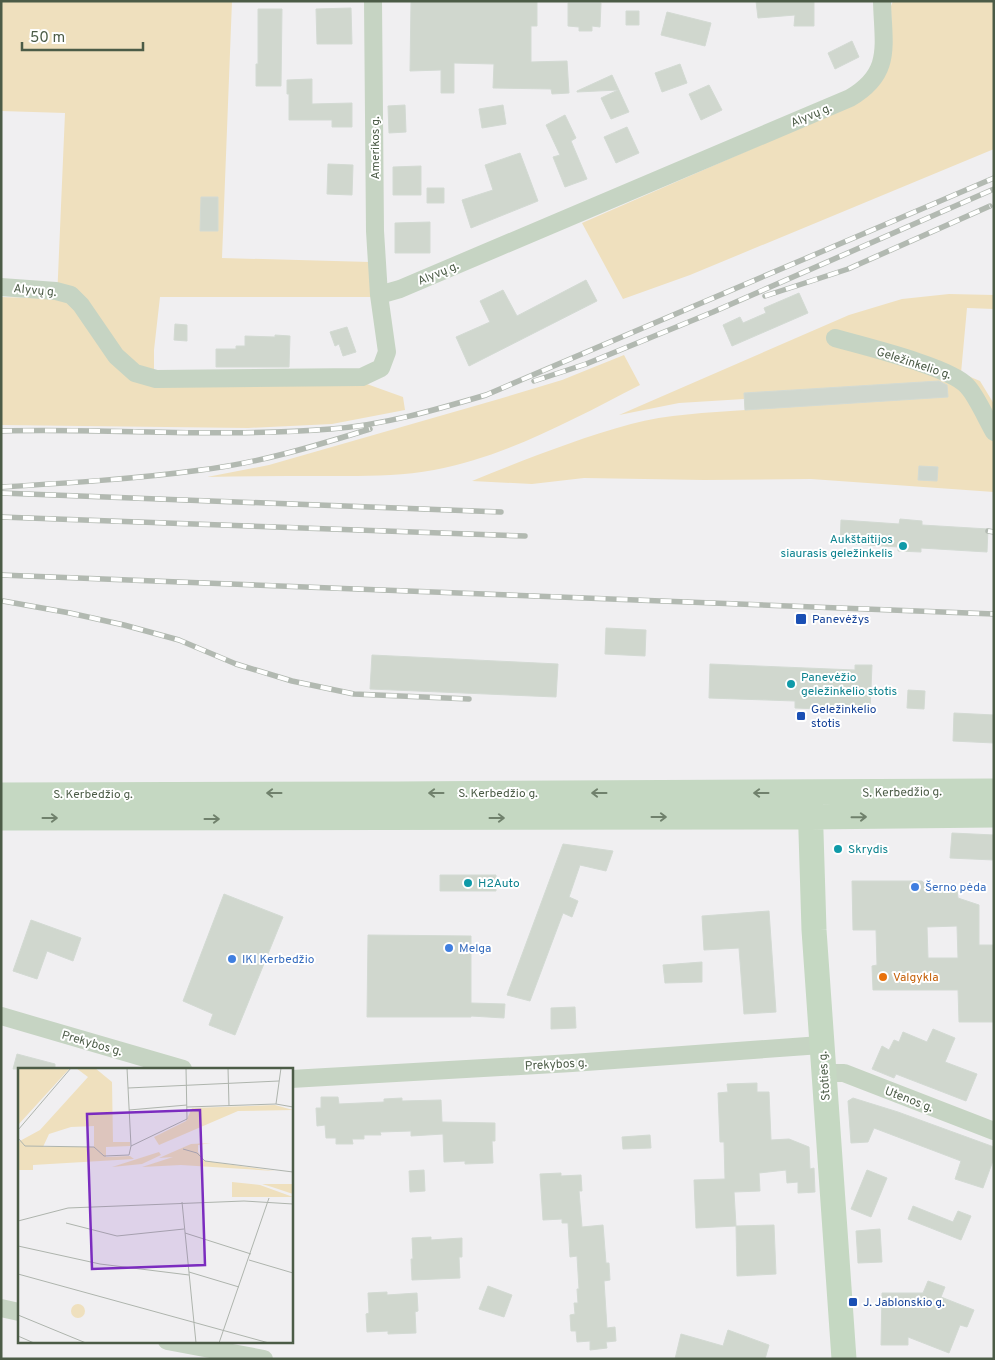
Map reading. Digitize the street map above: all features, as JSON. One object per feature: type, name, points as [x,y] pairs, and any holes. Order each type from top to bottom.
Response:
[{"type":"main road","name":"S. Kerbedžio g.","points":[[1,795],[994,791]]},
{"type":"main road","points":[[373,793],[374,818]]},
{"type":"main road","name":"Stoties g.","points":[[810,793],[812,899],[844,1359]]},
{"type":"main road","points":[[127,794],[128,819]]},
{"type":"main road","name":"S. Kerbedžio g.","points":[[1,818],[994,815]]},
{"type":"street","name":"Amerikos g.","points":[[373,1],[375,231],[379,295]]},
{"type":"street","name":"Alyvų g.","points":[[1,287],[56,291],[71,295],[81,305],[116,356],[135,374],[156,379],[362,377],[381,368],[386,352],[379,295],[400,289],[546,228],[864,90],[876,77],[881,66],[883,55],[882,1]]},
{"type":"street","name":"Geležinkelio g.","points":[[835,338],[957,376],[968,386],[994,432]]},
{"type":"street","name":"Prekybos g.","points":[[1,1016],[180,1068]]},
{"type":"street","name":"Prekybos g.","points":[[292,1078],[580,1063],[821,1045]]},
{"type":"street","name":"Utenos g.","points":[[824,1073],[844,1073],[994,1131]]},
{"type":"street","points":[[1,1308],[18,1312]]},
{"type":"street","points":[[172,1342],[264,1359]]},
{"type":"shaded area","points":[[1,1],[232,1],[222,258],[370,262],[373,297],[160,297],[154,350],[154,387],[364,383],[403,397],[405,410],[332,424],[248,428],[1,425],[1,297],[57,299],[65,113],[1,111]]},
{"type":"shaded area","points":[[893,1],[994,1],[994,149],[690,275],[623,299],[582,223],[850,106],[865,96],[878,85],[888,67],[892,47],[891,6]]},
{"type":"shaded area","points":[[949,294],[994,295],[994,309],[967,308],[961,373],[980,381],[994,404],[994,492],[811,479],[584,478],[532,484],[472,481],[570,443],[631,424],[673,416],[745,410],[744,399],[679,403],[619,415],[849,315],[902,299]]},
{"type":"shaded area","points":[[624,355],[640,385],[540,435],[488,456],[461,464],[434,470],[392,475],[207,477],[269,465],[499,399],[562,380]]},
{"type":"building","points":[[411,1],[537,1],[537,26],[531,26],[531,62],[567,61],[569,93],[552,94],[551,89],[493,88],[494,64],[454,63],[454,93],[441,93],[441,70],[410,71]]},
{"type":"building","points":[[756,1],[814,1],[814,26],[794,26],[795,15],[758,18]]},
{"type":"building","points":[[568,3],[601,3],[600,27],[592,26],[592,31],[579,31],[579,27],[568,26]]},
{"type":"building","points":[[351,8],[352,44],[317,44],[316,9]]},
{"type":"building","points":[[258,9],[282,9],[281,86],[256,86]]},
{"type":"building","points":[[626,11],[639,11],[639,25],[626,25]]},
{"type":"building","points":[[667,12],[711,23],[705,46],[661,35]]},
{"type":"building","points":[[852,41],[859,57],[835,69],[828,53]]},
{"type":"building","points":[[680,64],[687,83],[662,92],[655,73]]},
{"type":"building","points":[[612,75],[629,112],[611,119],[601,98],[618,90],[577,91]]},
{"type":"building","points":[[312,79],[312,104],[352,103],[352,127],[332,127],[332,120],[289,120],[287,80]]},
{"type":"building","points":[[709,85],[722,110],[701,120],[689,94]]},
{"type":"building","points":[[405,105],[406,132],[389,133],[388,106]]},
{"type":"building","points":[[503,105],[506,124],[482,128],[479,109]]},
{"type":"building","points":[[565,115],[576,138],[571,141],[587,179],[565,187],[553,157],[560,155],[546,125]]},
{"type":"building","points":[[627,127],[639,153],[616,163],[604,137]]},
{"type":"building","points":[[520,153],[538,201],[471,228],[462,200],[493,190],[485,165]]},
{"type":"building","points":[[328,164],[353,165],[352,195],[327,194]]},
{"type":"building","points":[[421,166],[421,195],[393,195],[393,167]]},
{"type":"building","points":[[427,188],[444,188],[444,203],[427,203]]},
{"type":"building","points":[[201,197],[218,197],[218,231],[200,231]]},
{"type":"building","points":[[430,222],[430,253],[395,253],[395,223]]},
{"type":"building","points":[[586,280],[597,301],[469,366],[456,337],[490,322],[480,301],[503,290],[517,316]]},
{"type":"building","points":[[799,293],[808,313],[732,346],[723,325],[740,317],[743,323],[766,313],[764,308]]},
{"type":"building","points":[[175,324],[187,325],[187,341],[174,340]]},
{"type":"building","points":[[347,327],[356,352],[343,356],[339,344],[335,346],[330,332]]},
{"type":"building","points":[[275,335],[290,336],[289,367],[216,367],[216,349],[236,349],[236,346],[245,346],[245,336],[275,337]]},
{"type":"building","points":[[939,381],[947,385],[948,397],[745,410],[744,393]]},
{"type":"building","points":[[919,466],[938,467],[937,481],[918,480]]},
{"type":"building","points":[[900,519],[922,521],[922,525],[988,529],[987,552],[921,548],[921,552],[898,551],[898,547],[840,543],[841,520],[899,524]]},
{"type":"building","points":[[606,628],[646,630],[645,656],[605,654]]},
{"type":"building","points":[[372,655],[558,664],[556,697],[370,689]]},
{"type":"building","name":"Panevėžio geležinkelio stotis","points":[[710,664],[855,670],[855,665],[872,665],[870,711],[795,708],[795,701],[709,698]]},
{"type":"building","points":[[908,690],[925,691],[924,709],[907,708]]},
{"type":"building","points":[[954,713],[994,715],[994,743],[953,741]]},
{"type":"building","points":[[952,833],[994,835],[994,860],[950,858]]},
{"type":"building","points":[[563,844],[613,851],[606,871],[580,865],[569,897],[578,901],[572,917],[563,913],[530,1001],[507,995]]},
{"type":"building","name":"H2Auto","points":[[440,875],[496,875],[496,891],[440,891]]},
{"type":"building","points":[[852,881],[922,881],[931,891],[957,890],[958,898],[979,905],[979,945],[994,945],[994,1022],[959,1022],[958,990],[873,990],[872,966],[877,965],[876,930],[853,930]],"holes":[[[957,926],[958,958],[928,958],[927,927]]]},
{"type":"building","name":"IKI Kerbedžio","points":[[224,894],[283,917],[235,1035],[209,1025],[213,1014],[183,1001]]},
{"type":"building","points":[[769,911],[776,1012],[744,1014],[739,948],[704,950],[702,916]]},
{"type":"building","points":[[31,920],[81,938],[73,961],[47,951],[37,979],[13,971]]},
{"type":"building","points":[[368,935],[471,936],[471,1003],[505,1004],[504,1018],[471,1016],[367,1017]]},
{"type":"building","points":[[702,962],[702,982],[665,983],[663,965]]},
{"type":"building","points":[[575,1007],[576,1028],[551,1029],[551,1008]]},
{"type":"building","points":[[933,1029],[955,1038],[945,1062],[977,1074],[966,1101],[896,1074],[894,1078],[872,1069],[882,1046],[889,1050],[894,1040],[899,1042],[903,1032],[927,1042]]},
{"type":"building","points":[[17,1054],[55,1064],[55,1068],[13,1069]]},
{"type":"building","points":[[757,1083],[757,1092],[769,1092],[771,1140],[789,1139],[809,1147],[810,1169],[814,1168],[815,1192],[798,1193],[798,1182],[787,1183],[786,1170],[759,1173],[760,1191],[734,1192],[736,1226],[696,1228],[694,1180],[725,1179],[724,1142],[720,1142],[718,1093],[728,1092],[727,1084]]},
{"type":"building","points":[[321,1097],[338,1097],[339,1104],[384,1102],[384,1099],[402,1098],[402,1101],[441,1100],[442,1122],[495,1123],[495,1141],[492,1141],[493,1163],[465,1164],[465,1161],[444,1162],[443,1134],[411,1136],[411,1131],[380,1132],[381,1135],[364,1135],[364,1139],[352,1139],[353,1144],[336,1144],[336,1138],[326,1138],[325,1125],[317,1126],[316,1108],[321,1108]]},
{"type":"building","points":[[853,1098],[898,1112],[994,1147],[994,1158],[983,1188],[955,1179],[961,1161],[874,1128],[868,1142],[851,1143],[848,1101]]},
{"type":"building","points":[[650,1135],[651,1148],[623,1149],[622,1137]]},
{"type":"building","points":[[424,1170],[425,1191],[410,1192],[409,1171]]},
{"type":"building","points":[[867,1170],[887,1178],[871,1217],[851,1209]]},
{"type":"building","points":[[561,1173],[561,1176],[581,1175],[582,1191],[579,1191],[582,1227],[603,1225],[606,1263],[609,1263],[610,1280],[604,1281],[607,1328],[615,1327],[616,1341],[606,1342],[607,1348],[590,1350],[590,1341],[577,1342],[576,1331],[571,1331],[570,1315],[575,1314],[574,1303],[578,1303],[577,1256],[570,1257],[568,1223],[562,1223],[562,1219],[543,1220],[540,1174]]},
{"type":"building","points":[[913,1206],[953,1222],[958,1211],[971,1216],[961,1240],[908,1219]]},
{"type":"building","points":[[774,1225],[776,1274],[737,1276],[736,1226]]},
{"type":"building","points":[[880,1229],[882,1262],[858,1263],[856,1231]]},
{"type":"building","points":[[431,1237],[431,1240],[462,1238],[462,1257],[459,1257],[460,1278],[412,1280],[412,1238]]},
{"type":"building","points":[[928,1281],[945,1287],[941,1297],[974,1310],[967,1327],[960,1325],[949,1353],[908,1337],[908,1345],[881,1345],[882,1293],[923,1293]]},
{"type":"building","points":[[488,1286],[512,1295],[504,1317],[479,1309]]},
{"type":"building","points":[[387,1292],[387,1295],[417,1293],[418,1311],[415,1312],[416,1333],[388,1334],[388,1331],[367,1332],[366,1314],[369,1313],[368,1293]]},
{"type":"building","points":[[728,1330],[769,1345],[765,1359],[675,1359],[681,1334],[723,1346]]},
{"type":"railway","points":[[1,431],[290,432],[351,427],[429,411],[486,395],[994,178]]},
{"type":"railway","points":[[534,381],[586,364],[713,312],[994,189]]},
{"type":"railway","points":[[765,296],[848,269],[990,206]]},
{"type":"railway","points":[[1,487],[126,478],[223,467],[287,453],[370,429]]},
{"type":"railway","points":[[1,493],[501,512]]},
{"type":"railway","points":[[1,517],[525,536]]},
{"type":"railway","points":[[988,531],[994,532]]},
{"type":"railway","points":[[1,575],[994,614]]},
{"type":"railway","points":[[3,601],[70,613],[179,640],[236,664],[292,681],[354,694],[469,699]]},
{"type":"place","name":"Aukštaitijos siaurasis geležinkelis","points":[[903,546]]},
{"type":"place","name":"Panevėžys","points":[[801,619]]},
{"type":"place","name":"Panevėžio geležinkelio stotis","points":[[791,684]]},
{"type":"place","name":"Geležinkelio stotis","points":[[801,716]]},
{"type":"place","name":"Skrydis","points":[[838,849]]},
{"type":"place","name":"H2Auto","points":[[468,883]]},
{"type":"place","name":"Šerno pėda","points":[[915,887]]},
{"type":"place","name":"Melga","points":[[449,948]]},
{"type":"place","name":"IKI Kerbedžio","points":[[232,959]]},
{"type":"place","name":"Valgykla","points":[[883,977]]},
{"type":"place","name":"J. Jablonskio g.","points":[[853,1302]]}]
